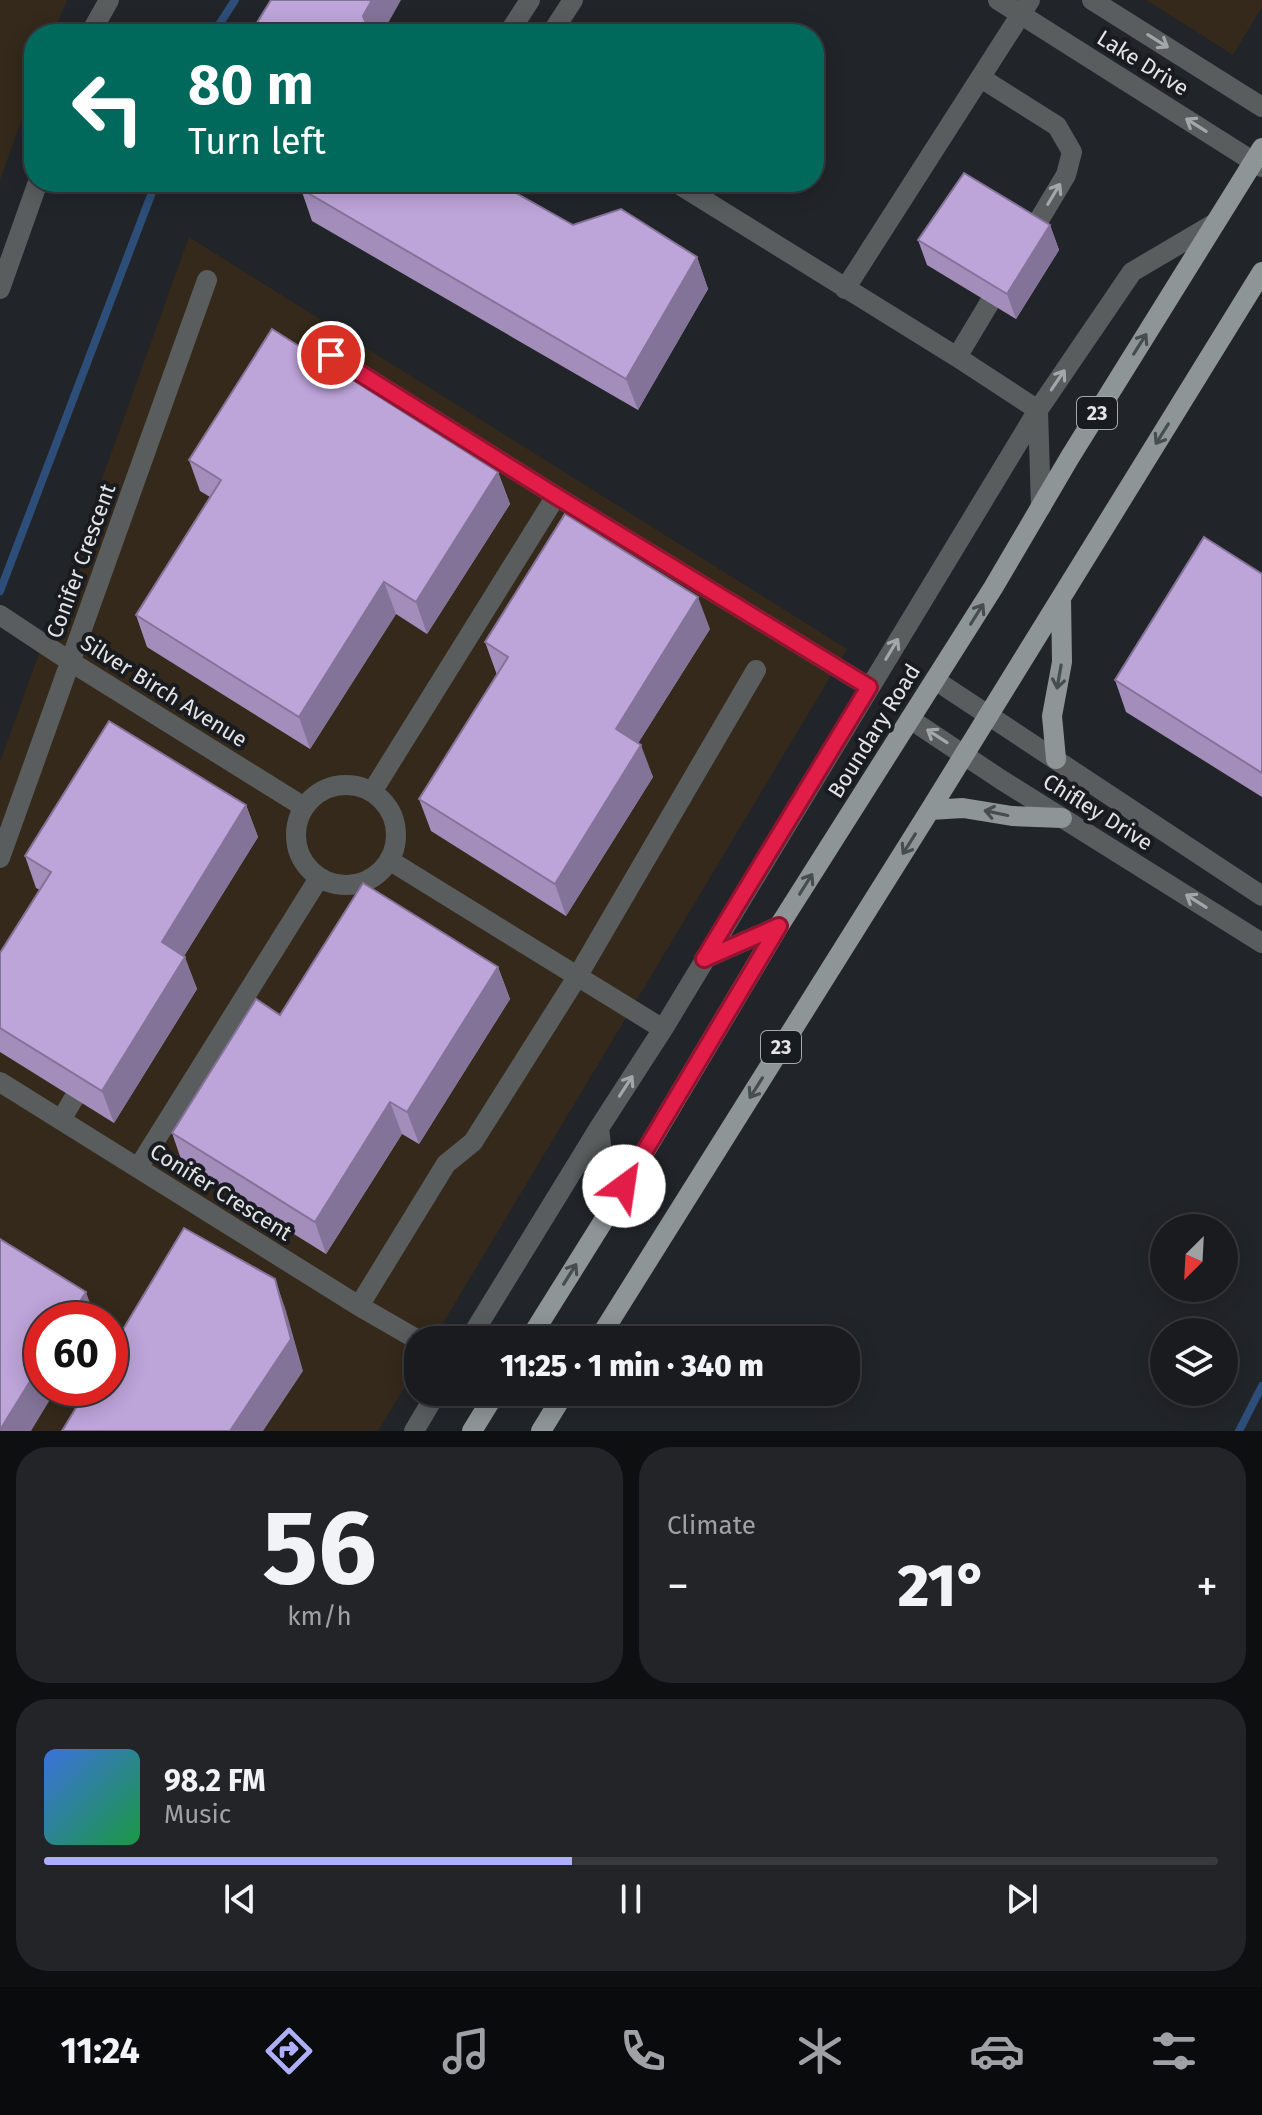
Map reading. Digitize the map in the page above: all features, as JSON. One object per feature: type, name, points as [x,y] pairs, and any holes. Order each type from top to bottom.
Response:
[{"type":"main road","name":"Boundary Road","points":[[538,1326],[779,926],[935,680],[1215,223],[1259,159]]},
{"type":"main road","name":"23","points":[[607,1326],[1262,272]]},
{"type":"main road","points":[[1056,759],[1052,716],[1062,662],[1061,599]]},
{"type":"main road","points":[[930,810],[963,808],[1012,816],[1062,818]]},
{"type":"main road","points":[[472,1431],[487,1406]]},
{"type":"main road","points":[[541,1431],[556,1406]]},
{"type":"street","points":[[96,24],[109,0]]},
{"type":"street","points":[[514,24],[530,0]]},
{"type":"street","points":[[557,24],[573,0]]},
{"type":"street","name":"Lake Drive","points":[[998,0],[1025,7],[1259,159]]},
{"type":"street","name":"Lake Drive","points":[[1092,0],[1262,107]]},
{"type":"street","points":[[845,289],[1025,7]]},
{"type":"street","points":[[957,357],[1066,175],[1072,152],[1057,126],[981,78]]},
{"type":"street","points":[[2,275],[34,192]]},
{"type":"street","points":[[691,192],[1038,410]]},
{"type":"street","points":[[478,1326],[663,1029],[1038,410],[1132,272],[1215,223]]},
{"type":"street","name":"Conifer Crescent","points":[[0,858],[207,280]]},
{"type":"street","points":[[331,355],[869,687]]},
{"type":"street","points":[[1038,410],[1041,507]]},
{"type":"street","points":[[372,792],[556,496]]},
{"type":"street","name":"Silver Birch Avenue","points":[[0,615],[304,807]]},
{"type":"street","points":[[359,1306],[446,1164],[473,1142],[577,977],[756,670]]},
{"type":"street","name":"Chifley Drive","points":[[935,680],[1262,896]]},
{"type":"street","name":"Chifley Drive","points":[[910,719],[1262,943]]},
{"type":"street","points":[[343,785],[372,792],[392,815],[396,831],[395,846],[389,860],[366,881],[350,885],[334,884],[319,878],[307,867],[295,838],[297,822],[304,807],[327,788],[343,785]]},
{"type":"street","points":[[389,860],[663,1029]]},
{"type":"street","points":[[138,1168],[319,878]]},
{"type":"street","points":[[704,959],[779,926]]},
{"type":"street","name":"Conifer Crescent","points":[[0,1082],[404,1332]]},
{"type":"street","points":[[61,1120],[74,1098]]},
{"type":"street","points":[[599,1128],[609,1212]]},
{"type":"street","points":[[414,1431],[429,1406]]},
{"type":"shaded area","points":[[0,0],[67,0],[57,24],[24,24],[24,114],[0,180]]},
{"type":"shaded area","points":[[1146,0],[1262,0],[1262,7],[1233,55]]},
{"type":"shaded area","points":[[189,237],[847,649],[441,1326],[404,1326],[404,1388],[378,1431],[0,1431],[0,762]]},
{"type":"building","points":[[271,0],[372,0],[363,16],[366,24],[256,24]]},
{"type":"building","points":[[964,173],[1050,225],[1007,294],[918,240]]},
{"type":"building","points":[[306,192],[514,192],[573,225],[621,209],[697,257],[626,379]]},
{"type":"building","points":[[272,329],[498,472],[416,602],[384,582],[299,717],[136,615],[221,480],[189,460]]},
{"type":"building","points":[[565,514],[698,597],[616,729],[641,745],[555,884],[419,799],[508,657],[485,642]]},
{"type":"building","points":[[1204,537],[1262,574],[1262,773],[1115,680]]},
{"type":"building","points":[[109,721],[246,805],[162,942],[185,957],[102,1091],[0,1028],[0,953],[51,872],[25,856]]},
{"type":"building","points":[[363,883],[498,967],[407,1112],[390,1102],[315,1222],[172,1133],[256,999],[280,1015]]},
{"type":"building","points":[[184,1228],[275,1279],[291,1339],[230,1431],[62,1431],[77,1406],[128,1406],[128,1321]]},
{"type":"building","points":[[0,1239],[86,1292],[80,1302],[24,1302],[24,1391],[0,1430]]},
{"type":"waterway","points":[[219,24],[235,0]]},
{"type":"waterway","points":[[0,591],[152,192]]},
{"type":"waterway","points":[[1239,1431],[1262,1386]]},
{"type":"route","points":[[331,355],[869,687],[704,959],[779,926],[624,1186]]}]
